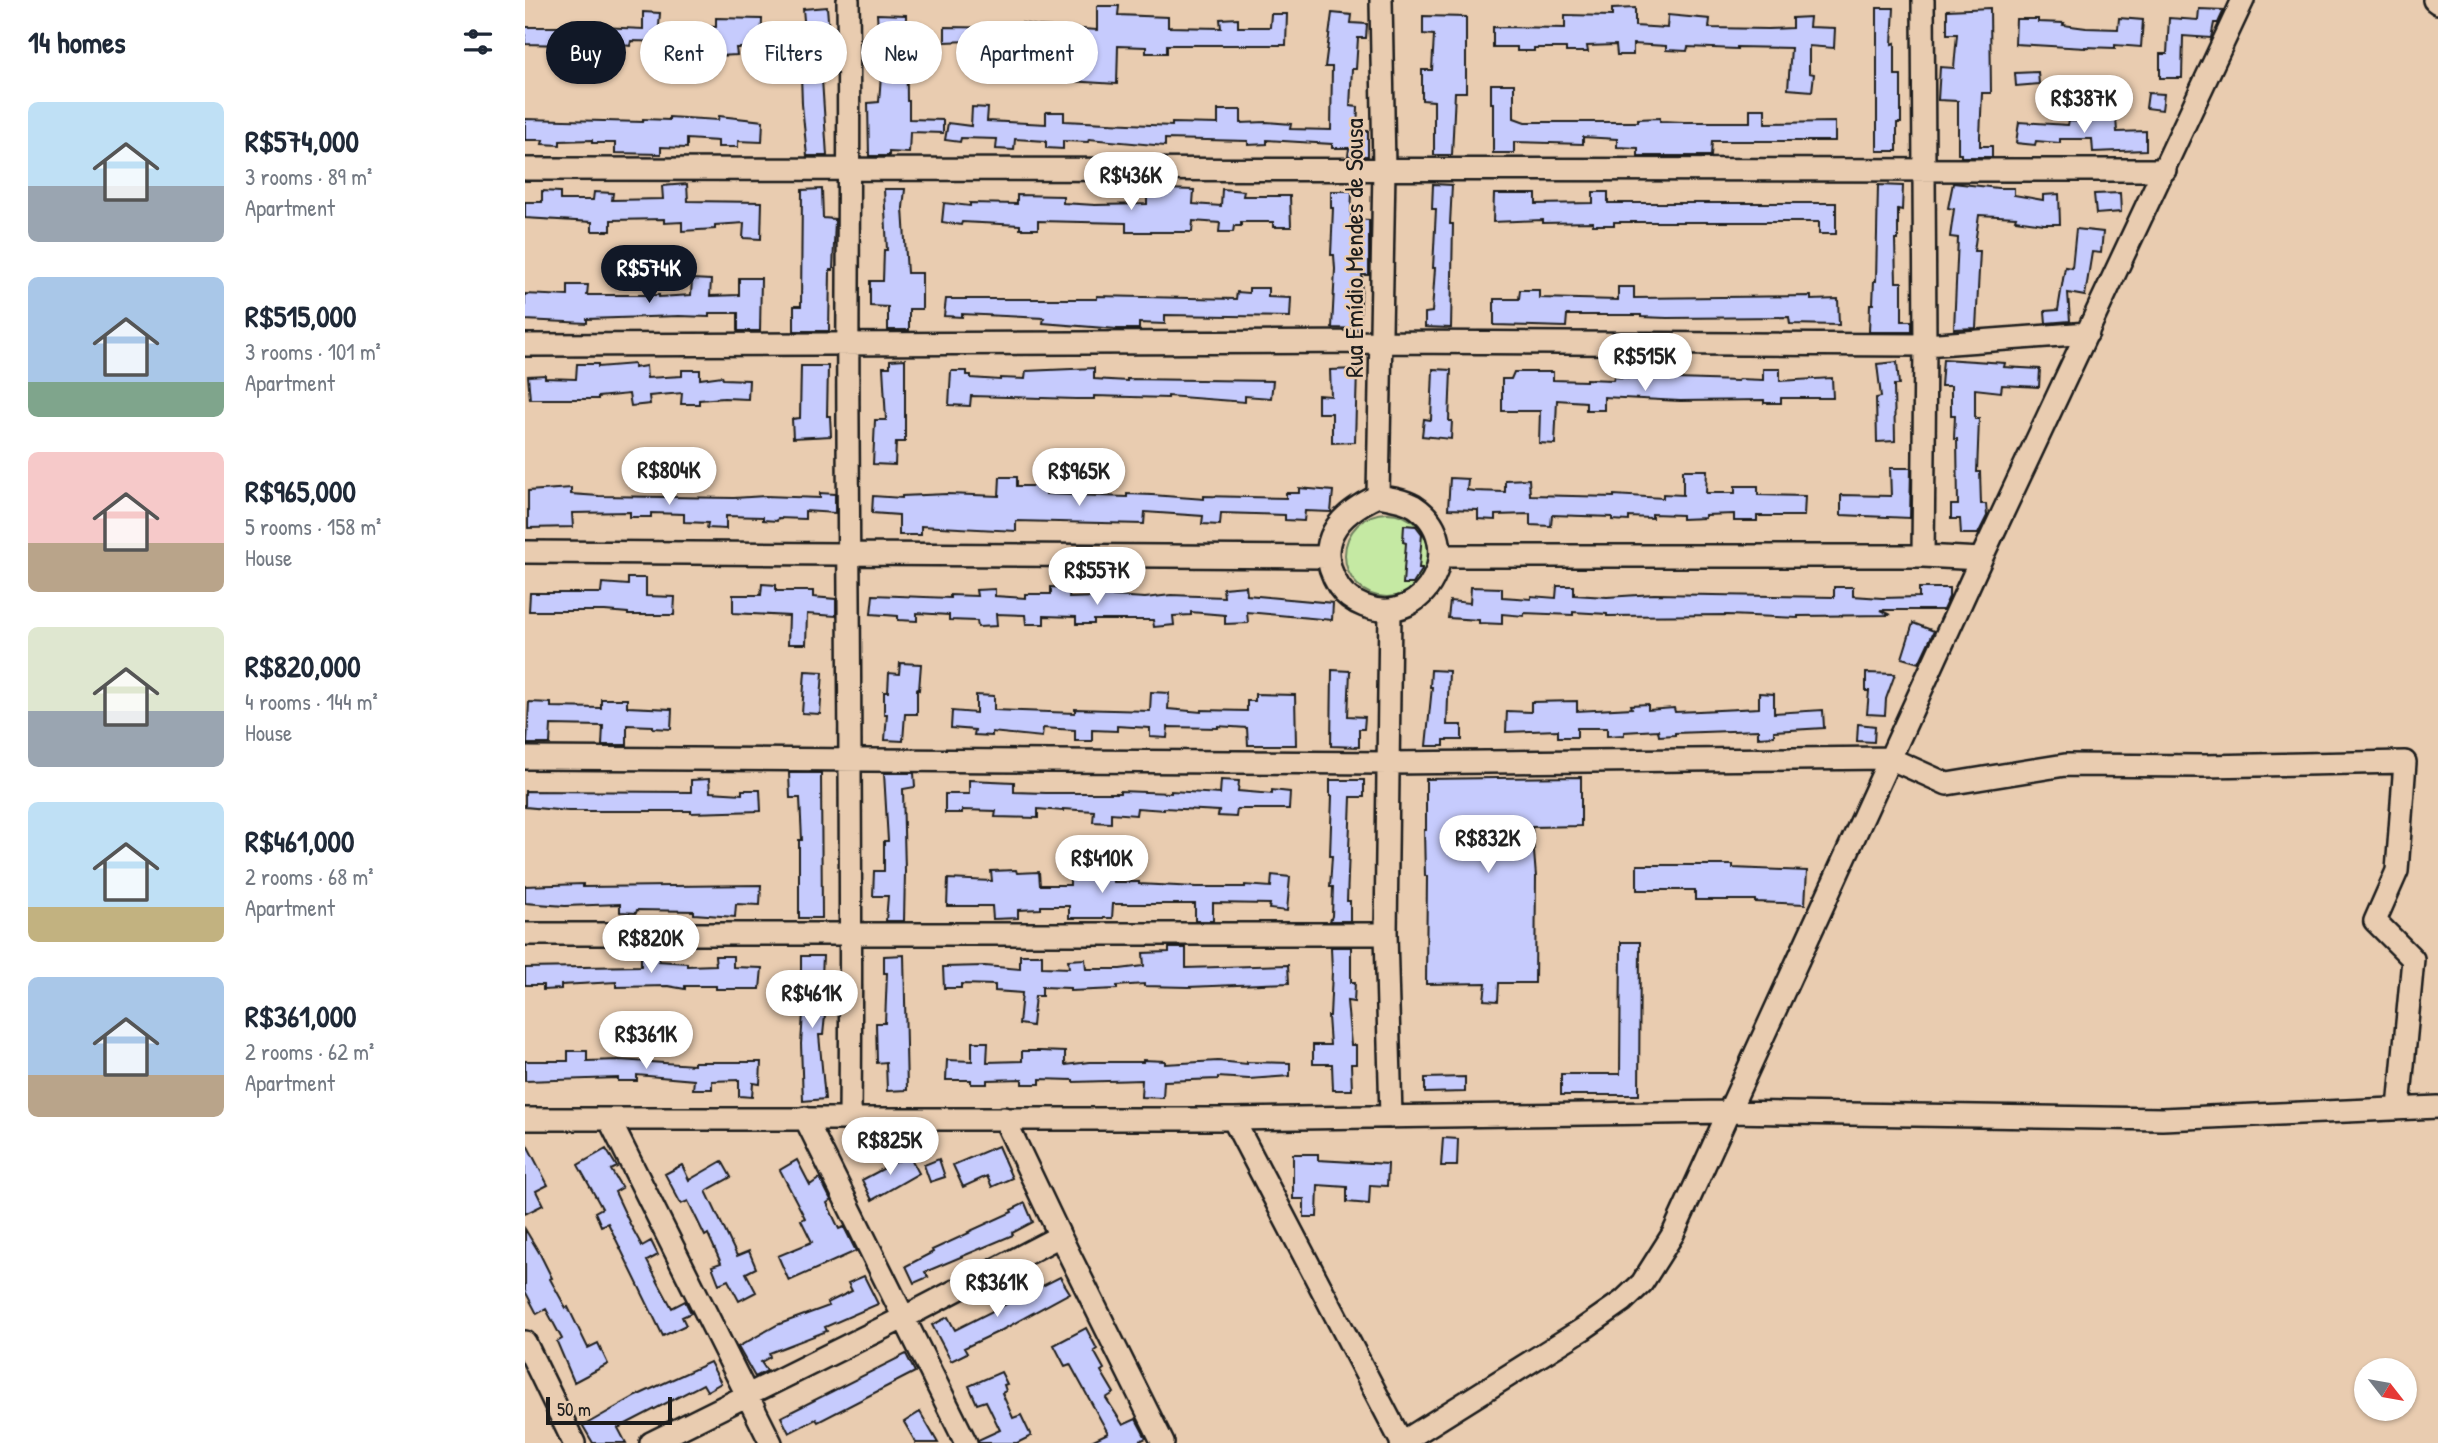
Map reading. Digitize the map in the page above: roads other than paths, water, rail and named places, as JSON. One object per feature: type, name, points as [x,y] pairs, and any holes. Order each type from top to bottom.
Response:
[{"type":"street","points":[[848,0],[848,553],[852,936],[850,1118]]},
{"type":"street","name":"Rua Emídio Mendes de Sousa","points":[[1378,496],[1384,169],[1381,0]]},
{"type":"street","points":[[1923,0],[1923,556]]},
{"type":"street","points":[[1233,1119],[1402,1443],[1583,1329],[1623,1301],[1642,1283],[1674,1234],[1889,758],[2243,0]]},
{"type":"street","points":[[525,169],[2165,170]]},
{"type":"street","points":[[525,345],[1381,342],[1925,345],[2088,333]]},
{"type":"street","points":[[1378,496],[1413,506],[1425,515],[1436,534],[1440,556],[1436,575],[1425,592],[1409,604],[1390,610],[1372,609],[1355,603],[1341,591],[1332,575],[1328,557],[1330,539],[1338,523],[1351,509],[1378,496]]},
{"type":"street","points":[[525,552],[1328,557]]},
{"type":"street","points":[[1440,556],[1923,556],[1981,559]]},
{"type":"street","points":[[1390,610],[1386,934],[1391,1117]]},
{"type":"street","points":[[525,758],[1390,763],[1889,758],[1947,784],[2065,765],[2204,766],[2405,762],[2397,871],[2375,921],[2413,959],[2399,1108]]},
{"type":"street","points":[[525,934],[1386,934]]},
{"type":"street","points":[[525,1119],[1233,1119],[1728,1112],[2162,1119],[2438,1107]]},
{"type":"street","points":[[805,1118],[966,1443]]},
{"type":"street","points":[[1004,1118],[1163,1443]]},
{"type":"street","points":[[608,1119],[771,1443]]},
{"type":"street","points":[[651,1443],[905,1317],[1060,1236]]},
{"type":"street","points":[[525,1342],[574,1443]]}]
